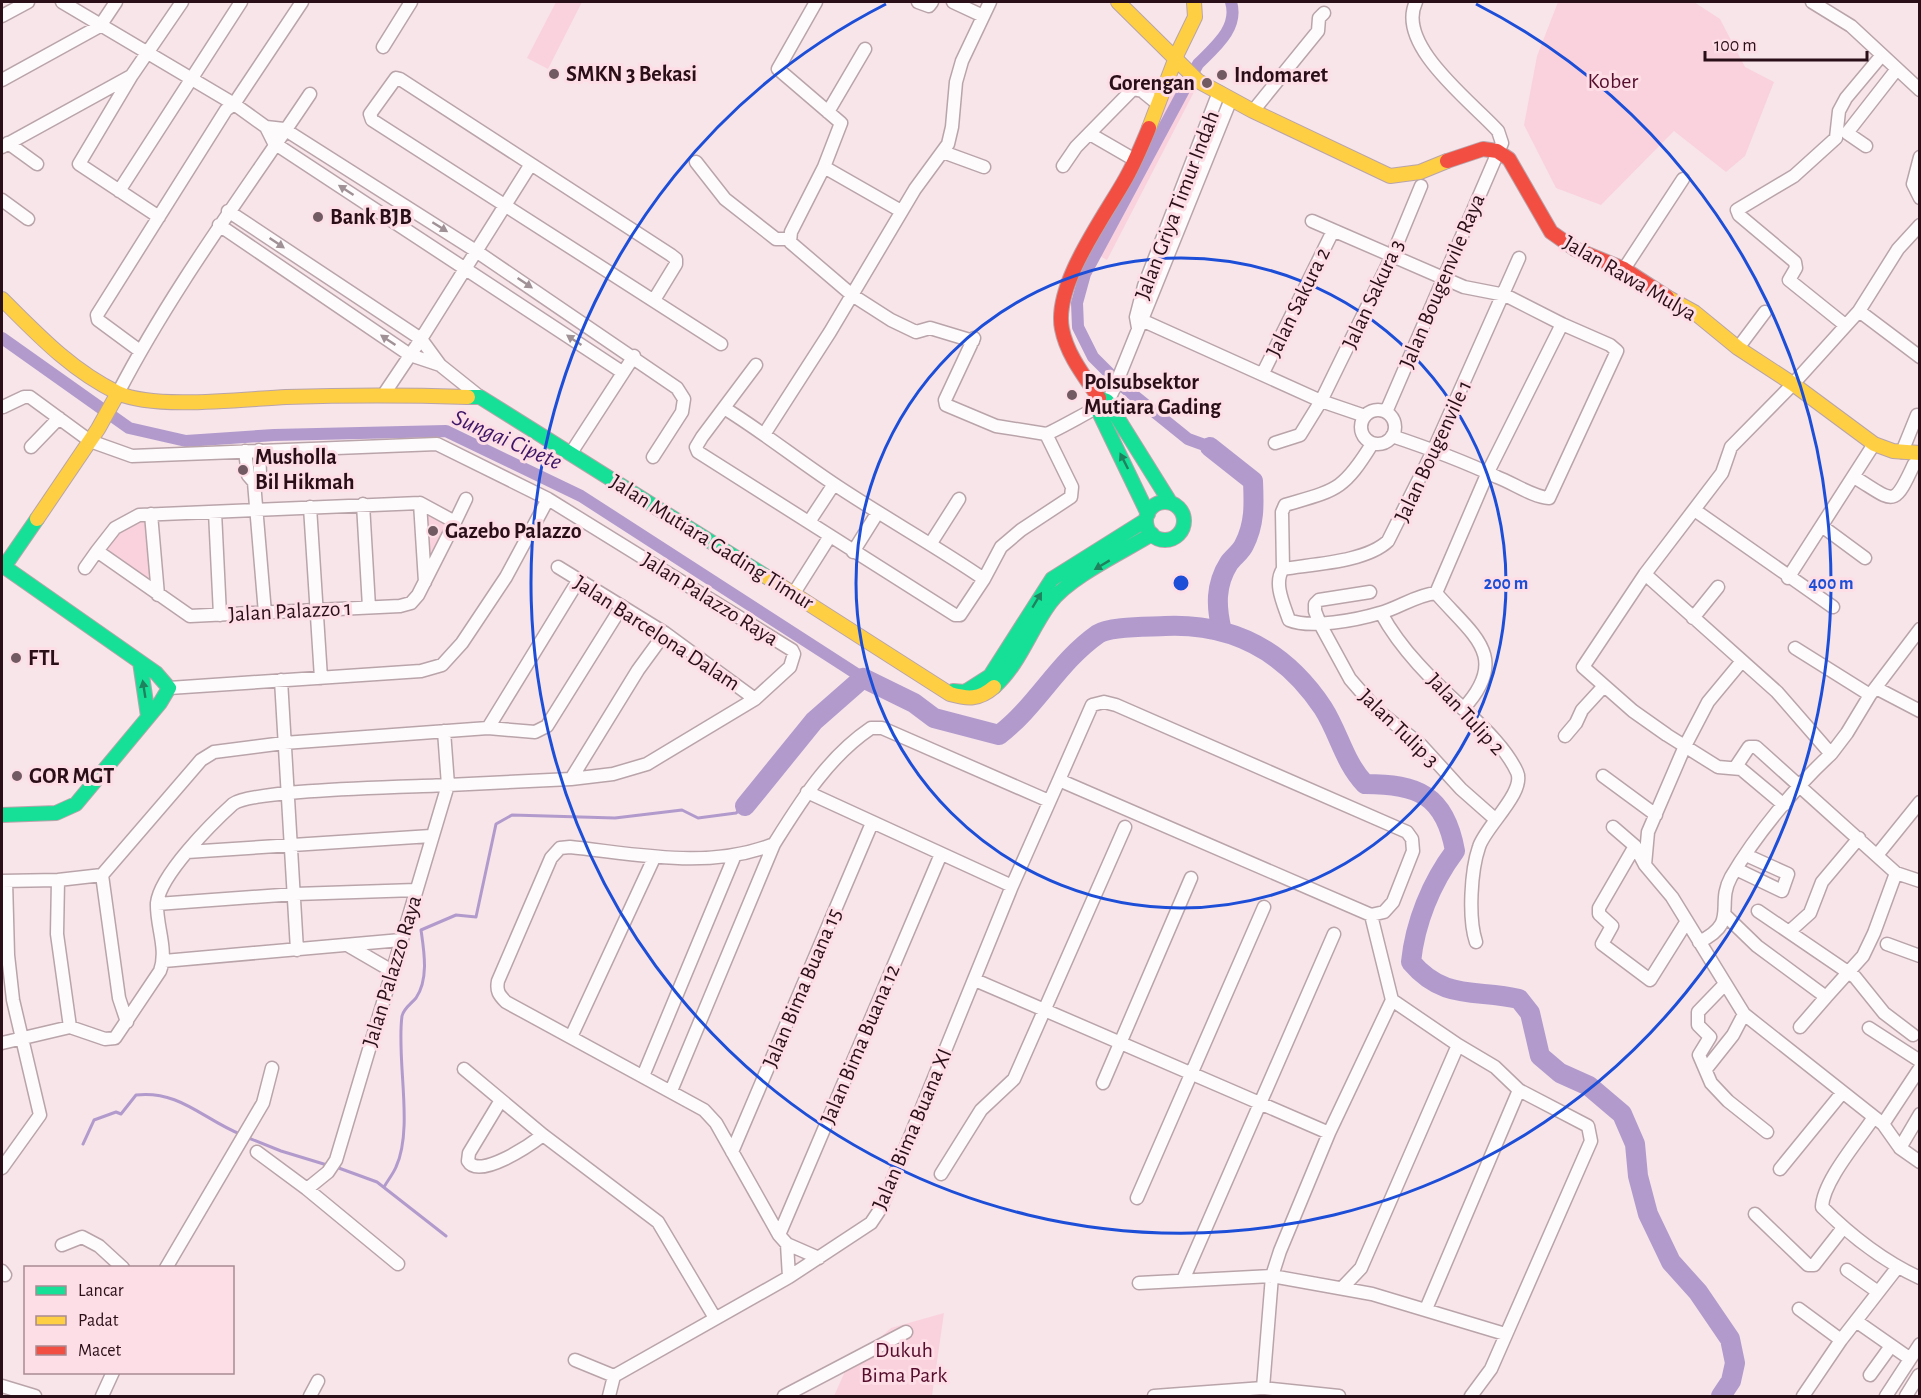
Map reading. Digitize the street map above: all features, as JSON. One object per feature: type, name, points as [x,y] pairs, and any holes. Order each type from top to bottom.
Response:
[{"type":"main road","points":[[1118,2],[1198,81],[1347,157],[1397,178],[1411,176],[1471,152],[1489,149],[1499,151]]},
{"type":"main road","points":[[1104,398],[1152,534],[1166,539],[1180,532],[1184,517],[1179,508],[1170,502],[1104,398],[1081,371],[1066,340],[1061,318],[1071,279],[1135,160],[1158,104],[1180,64],[1195,17],[1194,2]]},
{"type":"main road","name":"Jalan Rawa Mulya","points":[[1499,151],[1509,159],[1551,232],[1575,249],[1624,269],[1646,286],[1694,312],[1738,348],[1793,384],[1874,444],[1917,459]]},
{"type":"main road","name":"Jalan Mutiara Gading Timur","points":[[2,299],[60,358],[116,397],[182,401],[384,394],[480,397],[794,593],[957,698],[967,701],[980,699],[990,693],[1001,681],[1049,603],[1061,589],[1152,534]]},
{"type":"main road","points":[[2,815],[56,813],[76,804],[169,688],[140,662],[8,572],[4,564],[90,441],[116,397]]},
{"type":"main road","points":[[942,688],[965,692],[981,685],[999,664],[1047,584],[1147,517],[1156,504],[1170,502]]},
{"type":"main road","points":[[140,662],[148,716]]},
{"type":"street","points":[[2,15],[28,2]]},
{"type":"street","points":[[62,2],[100,26],[149,52],[234,105],[266,127],[274,142],[622,372]]},
{"type":"street","points":[[2,80],[100,26],[116,2]]},
{"type":"street","points":[[159,216],[79,164],[132,75],[182,2]]},
{"type":"street","points":[[119,191],[241,2]]},
{"type":"street","points":[[140,351],[98,320],[97,315],[226,110],[234,105],[302,2]]},
{"type":"street","points":[[383,47],[411,2]]},
{"type":"street","points":[[816,2],[778,69],[840,121],[842,126],[824,167],[790,232],[792,244],[852,296],[915,332],[930,328],[973,340],[945,400],[946,405],[996,426],[1046,434],[1060,430],[1104,398]]},
{"type":"street","points":[[918,2],[926,6],[932,2]]},
{"type":"street","points":[[953,2],[983,16]]},
{"type":"street","points":[[765,433],[852,296],[901,211],[932,163],[943,152],[952,127],[954,93],[962,60],[990,2]]},
{"type":"street","points":[[1812,2],[1851,26],[1920,90]]},
{"type":"street","points":[[1411,4],[1420,45],[1429,62],[1498,131],[1502,138],[1499,151]]},
{"type":"street","points":[[1253,111],[1318,31],[1319,18],[1324,13]]},
{"type":"street","points":[[828,112],[865,49]]},
{"type":"street","points":[[1845,326],[1789,280],[1796,268],[1795,262],[1739,215],[1737,210],[1794,176],[1836,138],[1839,111],[1846,98],[1882,55]]},
{"type":"street","points":[[1866,146],[1847,133],[1897,69]]},
{"type":"street","points":[[5,145],[132,75]]},
{"type":"street","points":[[654,300],[676,264],[676,259],[396,78],[370,114],[372,120],[722,344]]},
{"type":"street","points":[[1063,166],[1133,89],[1142,91],[1158,104]]},
{"type":"street","points":[[116,397],[140,351],[219,225],[274,142],[310,94]]},
{"type":"street","name":"Jalan Griya Timur Indah","points":[[1104,398],[1125,362],[1181,207],[1225,96]]},
{"type":"street","points":[[266,127],[284,129],[476,250],[634,356],[677,388],[684,399],[682,412],[653,457]]},
{"type":"street","points":[[1090,134],[1135,160]]},
{"type":"street","points":[[5,145],[38,164]]},
{"type":"street","name":"Jalan Bougenvile Raya","points":[[1386,412],[1499,151]]},
{"type":"street","points":[[943,152],[984,167]]},
{"type":"street","points":[[1920,157],[1913,184],[1920,198]]},
{"type":"street","points":[[696,162],[725,200],[776,239],[790,239]]},
{"type":"street","points":[[384,394],[531,164]]},
{"type":"street","points":[[824,167],[901,211]]},
{"type":"street","points":[[1624,269],[1683,179]]},
{"type":"street","name":"Jalan Sakura 3","points":[[1275,443],[1300,435],[1321,401],[1392,256],[1421,186]]},
{"type":"street","points":[[2,200],[28,219]]},
{"type":"street","name":"Jalan Mutiara Gading Timur","points":[[228,211],[421,339],[440,365],[480,397]]},
{"type":"street","points":[[1312,220],[1464,287],[1505,295],[1610,345],[1617,351],[1552,496],[1545,498],[1434,449],[1392,436]]},
{"type":"street","name":"Jalan Mutiara Gading Timur","points":[[219,225],[410,355],[440,365]]},
{"type":"street","points":[[1784,805],[1750,776],[1735,768],[1718,767],[1633,711],[1583,667],[1665,546],[1696,511],[1722,473],[1731,447],[1793,384],[1859,311],[1898,249],[1920,225]]},
{"type":"street","name":"Jalan Sakura 2","points":[[1263,373],[1333,231]]},
{"type":"street","name":"Jalan Bougenvile 1","points":[[1283,569],[1346,559],[1381,548],[1397,528],[1505,295],[1519,258]]},
{"type":"street","points":[[1859,311],[1920,357]]},
{"type":"street","points":[[1738,348],[1765,312]]},
{"type":"street","name":"Jalan Griya Timur Indah","points":[[1139,322],[1263,373],[1321,401],[1365,416]]},
{"type":"street","points":[[1436,593],[1488,472],[1562,324]]},
{"type":"street","points":[[571,453],[634,356]]},
{"type":"street","points":[[756,365],[702,437],[696,449],[853,552],[957,616],[984,579],[1001,547],[1021,530],[1071,497],[1072,487],[1046,434]]},
{"type":"street","name":"Jalan Palazzo Raya","points":[[3,407],[24,397],[30,398],[90,441],[132,456],[437,444],[548,499],[792,650],[793,663],[755,699],[647,764],[613,774],[571,779],[448,785],[336,1160],[328,1172],[307,1189]]},
{"type":"street","points":[[724,408],[765,433],[834,484],[931,543],[984,579]]},
{"type":"street","points":[[1375,410],[1386,412],[1394,420],[1392,436],[1383,444],[1372,444],[1361,432],[1365,416],[1375,410]]},
{"type":"street","points":[[1902,452],[1917,415]]},
{"type":"street","points":[[31,447],[59,418]]},
{"type":"street","points":[[1372,444],[1355,471],[1334,491],[1285,505],[1282,512],[1283,569],[1279,575],[1279,584],[1289,620],[1297,624],[1320,624],[1381,613],[1427,594],[1436,593]]},
{"type":"street","points":[[1788,578],[1823,527],[1874,444]]},
{"type":"street","points":[[254,482],[260,474],[259,450]]},
{"type":"street","points":[[245,451],[248,475],[254,482],[265,613]]},
{"type":"street","points":[[1854,477],[1885,496],[1894,497],[1900,494],[1917,459]]},
{"type":"street","points":[[809,522],[834,484]]},
{"type":"street","name":"Jalan Palazzo 1","points":[[97,551],[190,616],[411,603],[425,582],[466,499]]},
{"type":"street","points":[[169,688],[421,671],[442,665],[462,643],[506,577],[548,499]]},
{"type":"street","points":[[931,543],[959,499]]},
{"type":"street","points":[[85,568],[105,539],[124,521],[139,515],[420,503],[455,522]]},
{"type":"street","points":[[420,503],[425,582]]},
{"type":"street","points":[[363,504],[369,607]]},
{"type":"street","points":[[310,507],[321,678]]},
{"type":"street","points":[[1696,511],[1788,578],[1833,607]]},
{"type":"street","points":[[215,512],[220,615]]},
{"type":"street","points":[[853,552],[878,512]]},
{"type":"street","points":[[151,514],[158,595]]},
{"type":"street","points":[[1823,527],[1865,558]]},
{"type":"street","points":[[794,593],[830,536]]},
{"type":"street","name":"Jalan Barcelona Dalam","points":[[558,567],[665,633],[755,699]]},
{"type":"street","points":[[1646,574],[1777,692],[1831,753]]},
{"type":"street","points":[[488,728],[578,581]]},
{"type":"street","points":[[1693,618],[1718,587]]},
{"type":"street","points":[[1320,624],[1315,611],[1315,604],[1319,600],[1370,592]]},
{"type":"street","points":[[1436,593],[1475,635],[1483,650],[1484,680],[1480,691],[1463,709]]},
{"type":"street","points":[[2,1164],[40,1115],[13,1000],[4,881],[58,880],[102,875],[208,754],[284,742],[488,728],[535,732],[547,726],[622,606]]},
{"type":"street","name":"Jalan Tulip 2","points":[[1381,613],[1392,633],[1410,655],[1504,752],[1518,774],[1518,784],[1505,808],[1479,844],[1474,869],[1472,924],[1476,942]]},
{"type":"street","name":"Jalan Tulip 3","points":[[1320,624],[1350,679],[1376,709],[1421,745],[1461,789],[1495,819]]},
{"type":"street","points":[[571,779],[638,670],[665,633]]},
{"type":"street","points":[[1699,942],[1718,929],[1726,916],[1725,895],[1736,869],[1799,783],[1831,753],[1847,733],[1873,692],[1918,633]]},
{"type":"street","points":[[1795,648],[1873,692],[1920,711]]},
{"type":"street","points":[[1645,865],[1648,832],[1685,746],[1708,702],[1742,661]]},
{"type":"street","points":[[281,680],[297,950]]},
{"type":"street","points":[[1565,736],[1578,720],[1582,710],[1604,686]]},
{"type":"street","name":"Jalan Bima Buana XI","points":[[614,1376],[789,1277],[871,1222],[877,1215],[1012,886],[1092,705],[1104,702],[1127,709],[1407,831],[1412,839],[1413,851],[1393,902],[1384,912],[1371,915]]},
{"type":"street","points":[[671,1091],[774,844],[807,792],[832,761],[857,737],[871,728],[882,728],[1049,801]]},
{"type":"street","points":[[2,1043],[70,1027],[111,1040],[127,1022],[164,961],[157,904],[162,888],[187,852],[237,801],[289,794],[448,785],[444,731]]},
{"type":"street","points":[[1735,768],[1749,747],[1754,746],[1799,783],[1896,873],[1920,881]]},
{"type":"street","points":[[1604,776],[1656,815]]},
{"type":"street","points":[[1059,780],[1371,915],[1392,1000],[1329,1133],[1272,1276],[1263,1389]]},
{"type":"street","points":[[807,792],[1012,886]]},
{"type":"street","points":[[1878,854],[1920,802]]},
{"type":"street","name":"Jalan Bima Buana 15","points":[[732,1152],[872,823]]},
{"type":"street","points":[[941,1174],[981,1110],[1014,1079],[1125,827]]},
{"type":"street","points":[[1613,827],[1635,846],[1645,865],[1672,897],[1744,1014],[1878,1120],[1900,1148],[1920,1162]]},
{"type":"street","points":[[187,852],[431,836]]},
{"type":"street","points":[[1790,932],[1810,913],[1822,882],[1859,838]]},
{"type":"street","points":[[774,844],[735,855],[654,858],[570,847],[560,848],[550,858],[496,989],[506,1002],[704,1110],[716,1123],[783,1240],[789,1277]]},
{"type":"street","points":[[1635,846],[1599,908],[1599,914],[1612,926],[1602,944],[1650,980],[1687,921]]},
{"type":"street","name":"Jalan Bima Buana 12","points":[[783,1240],[941,854]]},
{"type":"street","points":[[643,1076],[735,855]]},
{"type":"street","points":[[1736,869],[1782,891],[1788,874],[1746,855]]},
{"type":"street","points":[[571,1037],[654,858]]},
{"type":"street","points":[[1800,1027],[1863,956],[1896,873]]},
{"type":"street","points":[[102,875],[119,999],[127,1022]]},
{"type":"street","points":[[1103,1083],[1191,878]]},
{"type":"street","points":[[58,880],[57,934],[70,1027]]},
{"type":"street","points":[[157,904],[295,894],[416,890]]},
{"type":"street","points":[[1137,1198],[1264,907]]},
{"type":"street","points":[[1758,911],[1855,977],[1884,1013],[1913,1035]]},
{"type":"street","points":[[1726,916],[1757,946],[1826,998]]},
{"type":"street","points":[[1183,1280],[1334,934]]},
{"type":"street","points":[[164,961],[401,940]]},
{"type":"street","points":[[1887,944],[1920,956]]},
{"type":"street","points":[[348,945],[392,971]]},
{"type":"street","points":[[975,980],[1329,1133]]},
{"type":"street","points":[[1725,984],[1696,1017],[1698,1025],[1710,1037],[1699,1055],[1711,1083],[1728,1101],[1767,1132]]},
{"type":"street","points":[[1392,1000],[1495,1067],[1519,1090],[1581,1120],[1588,1126],[1591,1141],[1488,1375],[1471,1396]]},
{"type":"street","points":[[1706,1070],[1733,1035],[1744,1014]]},
{"type":"street","points":[[1869,1028],[1920,1061]]},
{"type":"street","points":[[1342,1288],[1361,1268],[1458,1045]]},
{"type":"street","points":[[167,1266],[263,1103],[272,1068]]},
{"type":"street","points":[[1920,1068],[1878,1120],[1822,1197],[1822,1207],[1843,1228],[1897,1268],[1920,1278]]},
{"type":"street","points":[[464,1069],[543,1135],[658,1222],[714,1318]]},
{"type":"street","points":[[1426,1309],[1519,1090]]},
{"type":"street","points":[[1780,1170],[1842,1093]]},
{"type":"street","points":[[501,1100],[469,1153],[468,1161],[471,1166],[486,1167],[524,1148],[543,1135]]},
{"type":"street","points":[[1900,1148],[1920,1114]]},
{"type":"street","points":[[257,1152],[307,1189],[398,1264]]},
{"type":"street","points":[[1755,1214],[1808,1265],[1814,1265],[1821,1259],[1843,1228]]},
{"type":"street","points":[[62,1245],[76,1238],[89,1240],[121,1266]]},
{"type":"street","points":[[783,1240],[819,1258]]},
{"type":"street","points":[[1803,1396],[1841,1340],[1897,1268]]},
{"type":"street","points":[[1847,1270],[1878,1292]]},
{"type":"street","points":[[1139,1282],[1272,1276],[1342,1288],[1426,1309],[1505,1334]]},
{"type":"street","points":[[1798,1309],[1841,1340]]},
{"type":"street","points":[[1856,1321],[1891,1346],[1919,1375],[1906,1396]]},
{"type":"street","points":[[784,1396],[906,1332]]},
{"type":"street","points":[[1886,1396],[1920,1344]]},
{"type":"street","points":[[1870,1375],[1891,1346]]},
{"type":"street","points":[[575,1360],[614,1376],[609,1396]]},
{"type":"street","points":[[102,1396],[112,1374]]},
{"type":"street","points":[[310,1396],[318,1382]]},
{"type":"street","points":[[2,1386],[35,1396]]},
{"type":"street","points":[[1154,1396],[1263,1389],[1339,1396]]},
{"type":"green space","points":[[556,2],[582,2],[548,69],[527,58]]},
{"type":"green space","name":"Kober","points":[[1558,2],[1694,2],[1720,19],[1745,67],[1774,82],[1745,156],[1726,172],[1674,131],[1601,205],[1556,188],[1524,125],[1537,56]]},
{"type":"green space","points":[[1179,79],[1194,92],[1107,260],[1089,250]]},
{"type":"green space","points":[[424,510],[448,523],[427,562]]},
{"type":"green space","points":[[147,519],[152,583],[102,549],[118,526]]},
{"type":"green space","name":"Dukuh Bima Park","points":[[944,1313],[932,1396],[834,1396],[847,1367],[891,1328]]},
{"type":"waterway","points":[[1210,447],[1188,439],[1121,385],[1093,357],[1078,327],[1077,303],[1085,274],[1198,64],[1229,29],[1233,11],[1231,2]]},
{"type":"waterway","name":"Sungai Cipete","points":[[2,338],[129,428],[186,441],[274,435],[446,431],[581,496],[863,678]]},
{"type":"waterway","points":[[1210,447],[1253,481],[1252,522],[1248,537],[1243,548],[1224,571],[1219,588],[1218,605],[1222,631]]},
{"type":"waterway","points":[[745,806],[814,721],[863,678],[914,703],[934,718],[999,735],[1025,711],[1071,658],[1103,631],[1130,627],[1190,626],[1235,636],[1255,644],[1274,656],[1308,688],[1329,718],[1347,757],[1365,784],[1414,790],[1426,796],[1444,817],[1455,851],[1439,876],[1420,918],[1411,962],[1423,974],[1448,988],[1519,999],[1530,1013],[1540,1056],[1560,1073],[1589,1086],[1622,1114],[1635,1144],[1638,1176],[1648,1214],[1671,1262],[1698,1292],[1730,1339],[1735,1363],[1731,1381],[1721,1396]]},
{"type":"waterway","points":[[384,1187],[395,1170],[404,1133],[402,1016],[416,998],[423,982],[421,930],[456,915],[476,917],[496,824],[512,815],[615,818],[682,810],[698,818],[736,813],[745,806]]},
{"type":"waterway","points":[[83,1144],[94,1120],[116,1112],[121,1114],[136,1095],[151,1095],[178,1101],[240,1134]]},
{"type":"waterway","points":[[246,1137],[327,1165]]},
{"type":"waterway","points":[[336,1167],[377,1182],[446,1236]]},
{"type":"traffic: fast","points":[[468,397],[480,397],[767,577]]},
{"type":"traffic: fast","points":[[1099,398],[1096,406],[1148,514]]},
{"type":"traffic: fast","points":[[1099,398],[1107,401],[1170,502]]},
{"type":"traffic: fast","points":[[1165,502],[1178,508],[1184,521],[1178,534],[1165,540],[1152,534],[1146,521],[1152,508],[1165,502]]},
{"type":"traffic: fast","points":[[2,815],[56,813],[76,804],[160,703],[169,688],[156,673],[6,568],[6,564],[37,519]]},
{"type":"traffic: fast","points":[[953,691],[965,692],[990,676],[1052,579],[1146,520]]},
{"type":"traffic: fast","points":[[994,687],[1017,658],[1043,613],[1059,593],[1083,574],[1152,534]]},
{"type":"traffic: fast","points":[[140,662],[148,716]]},
{"type":"traffic: slow","points":[[1118,2],[1198,81],[1253,111],[1390,176],[1420,172],[1447,161]]},
{"type":"traffic: slow","points":[[1149,128],[1178,52],[1195,17],[1194,2]]},
{"type":"traffic: slow","points":[[1667,297],[1694,312],[1738,348],[1793,384],[1874,444],[1893,451],[1920,453]]},
{"type":"traffic: slow","points":[[2,299],[42,339],[71,363],[101,384],[134,398],[200,402],[332,396],[468,397]]},
{"type":"traffic: slow","points":[[37,519],[98,429],[118,393]]},
{"type":"traffic: slow","points":[[767,577],[950,694],[973,697],[994,687]]},
{"type":"traffic: jam","points":[[1099,398],[1077,365],[1064,339],[1061,311],[1065,292],[1083,251],[1129,172],[1149,128]]},
{"type":"traffic: jam","points":[[1447,161],[1483,149],[1497,151],[1509,159],[1551,232],[1575,249],[1624,269],[1667,297]]},
{"type":"place","name":"SMKN 3 Bekasi","points":[[554,74]]},
{"type":"place","name":"Indomaret","points":[[1222,75]]},
{"type":"place","name":"Gorengan","points":[[1207,83]]},
{"type":"place","name":"Bank BJB","points":[[318,217]]},
{"type":"place","name":"Polsubsektor Mutiara Gading","points":[[1072,395]]},
{"type":"place","name":"Musholla Bil Hikmah","points":[[243,470]]},
{"type":"place","name":"Gazebo Palazzo","points":[[433,531]]},
{"type":"place","name":"FTL","points":[[16,658]]},
{"type":"place","name":"GOR MGT","points":[[17,776]]}]
